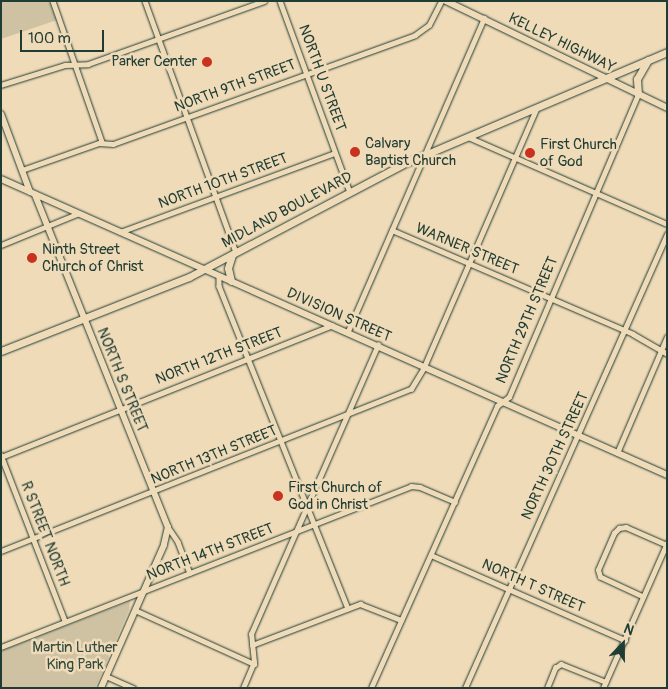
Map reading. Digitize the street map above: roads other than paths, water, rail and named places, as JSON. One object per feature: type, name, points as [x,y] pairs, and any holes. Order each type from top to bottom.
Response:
[{"type":"main road","name":"MIDLAND BOULEVARD","points":[[1,351],[202,270],[424,155],[667,52]]},
{"type":"main road","points":[[638,94],[637,79],[648,60]]},
{"type":"main road","points":[[231,281],[228,268],[234,253]]},
{"type":"street","points":[[53,1],[102,142]]},
{"type":"street","points":[[144,1],[216,197],[234,253]]},
{"type":"street","points":[[1,85],[47,69],[74,64],[88,64],[264,1]]},
{"type":"street","name":"NORTH U STREET","points":[[280,1],[350,192]]},
{"type":"street","name":"NORTH 9TH STREET","points":[[22,170],[102,142],[113,144],[422,31],[429,26],[441,1]]},
{"type":"street","name":"KELLEY HIGHWAY","points":[[446,1],[667,108]]},
{"type":"street","points":[[348,331],[484,18]]},
{"type":"street","name":"NORTH 29TH STREET","points":[[371,688],[497,406],[509,397],[549,298],[638,94]]},
{"type":"street","name":"NORTH 13TH STREET","points":[[1,551],[282,442],[411,389],[424,367],[537,107]]},
{"type":"street","name":"NORTH S STREET","points":[[1,114],[22,170],[48,226],[168,528],[178,542],[190,573]]},
{"type":"street","points":[[468,137],[667,224]]},
{"type":"street","name":"NORTH 10TH STREET","points":[[119,232],[335,153]]},
{"type":"street","name":"DIVISION STREET","points":[[1,179],[202,270],[334,324],[424,367],[667,475]]},
{"type":"street","points":[[1,245],[78,214]]},
{"type":"street","name":"WARNER STREET","points":[[392,230],[625,331],[667,354]]},
{"type":"street","name":"NORTH 30TH STREET","points":[[465,688],[667,234]]},
{"type":"street","points":[[219,277],[220,286],[348,608]]},
{"type":"street","name":"NORTH 12TH STREET","points":[[1,456],[334,324]]},
{"type":"street","points":[[617,453],[667,337]]},
{"type":"street","points":[[243,688],[254,664],[251,634],[378,345]]},
{"type":"street","name":"R STREET NORTH","points":[[1,456],[65,621]]},
{"type":"street","name":"NORTH 14TH STREET","points":[[1,647],[411,486],[420,487],[455,502]]},
{"type":"street","points":[[603,688],[667,544],[626,527],[619,528],[614,533],[598,570],[600,577],[643,597]]},
{"type":"street","points":[[101,688],[143,592],[168,528]]},
{"type":"street","name":"NORTH T STREET","points":[[431,555],[625,640]]},
{"type":"street","points":[[252,645],[348,608],[366,604],[402,620]]},
{"type":"street","points":[[135,610],[254,664]]},
{"type":"street","points":[[547,688],[555,668],[562,664],[606,682]]},
{"type":"street","points":[[106,676],[133,688]]},
{"type":"place","name":"Parker Center","points":[[207,62]]},
{"type":"place","name":"Calvary Baptist Church","points":[[355,152]]},
{"type":"place","name":"First Church of God","points":[[530,153]]},
{"type":"place","name":"Ninth Street Church of Christ","points":[[32,258]]},
{"type":"place","name":"First Church of God in Christ","points":[[278,496]]},
{"type":"park label","name":"Martin Luther King Park","points":[[75,656]]}]
